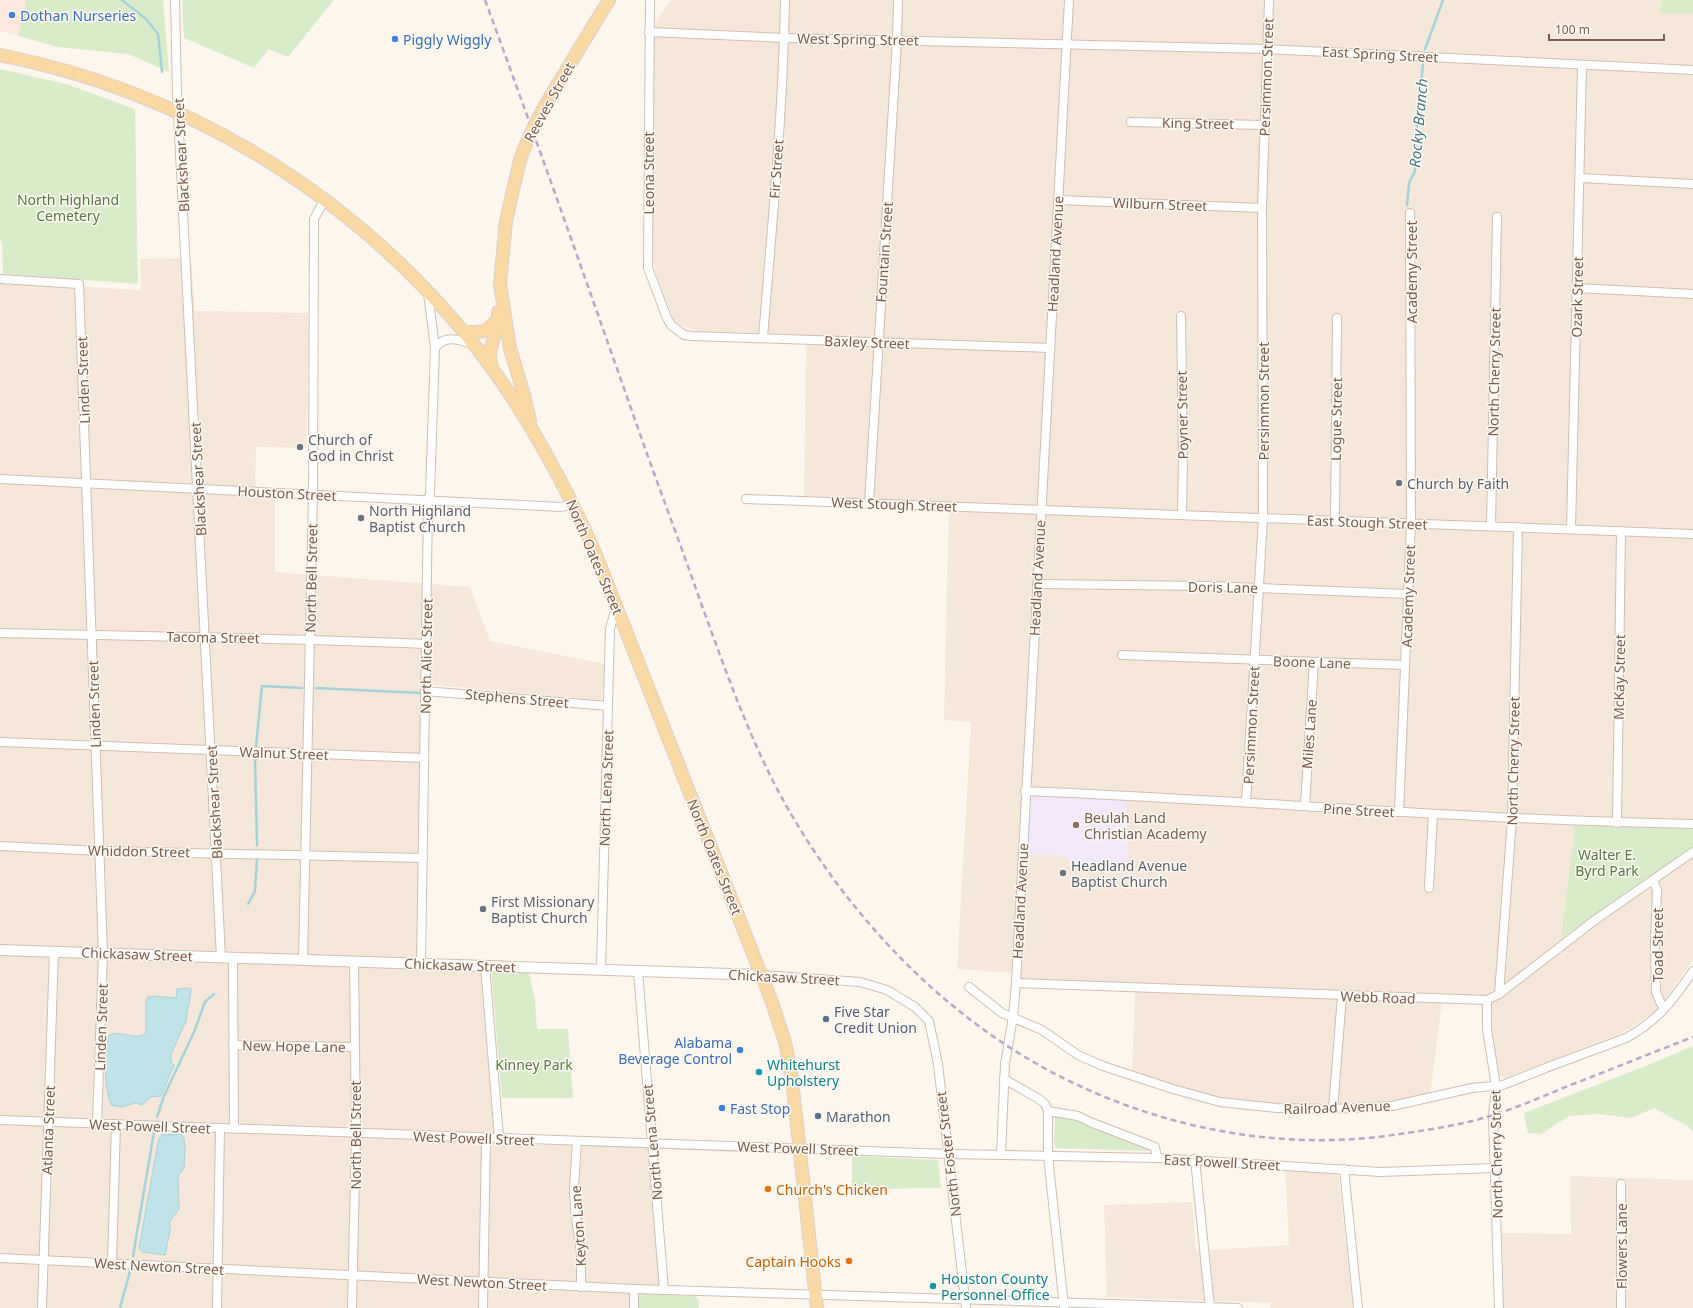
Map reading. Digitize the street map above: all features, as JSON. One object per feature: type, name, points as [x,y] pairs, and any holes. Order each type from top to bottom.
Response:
[{"type":"main road","name":"Reeves Street","points":[[481,351],[499,325],[497,294],[500,284],[506,221],[519,164],[526,141],[609,0]]},
{"type":"main road","points":[[0,55],[33,62],[90,79],[179,112],[258,155],[324,199],[391,255],[428,292],[481,351],[532,430]]},
{"type":"main road","name":"Reeves Street","points":[[500,284],[503,294],[507,330],[532,430]]},
{"type":"main road","points":[[464,332],[487,330],[493,326],[499,316]]},
{"type":"main road","points":[[481,351],[498,352],[502,348],[507,330]]},
{"type":"main road","name":"North Oates Street","points":[[532,430],[573,504],[616,607],[762,975],[776,1015],[789,1060],[801,1148],[817,1308]]},
{"type":"street","name":"Blackshear Street","points":[[175,0],[179,112],[221,957]]},
{"type":"street","name":"Leona Street","points":[[650,0],[648,268],[667,318],[671,325],[684,335]]},
{"type":"street","name":"Fir Street","points":[[763,338],[784,38],[785,0]]},
{"type":"street","name":"Fountain Street","points":[[869,503],[898,40],[898,0]]},
{"type":"street","name":"Headland Avenue","points":[[1001,1155],[1004,1079],[1013,1017],[1016,983],[1025,791],[1069,0]]},
{"type":"street","name":"Persimmon Street","points":[[1246,802],[1263,518],[1262,208],[1269,0]]},
{"type":"street","name":"West Spring Street","points":[[649,32],[784,38],[1067,44]]},
{"type":"street","name":"East Spring Street","points":[[1067,44],[1267,49],[1693,70]]},
{"type":"street","name":"Ozark Street","points":[[1570,529],[1582,65]]},
{"type":"street","name":"King Street","points":[[1131,122],[1264,125]]},
{"type":"street","points":[[1580,178],[1693,184]]},
{"type":"street","name":"North Bell Street","points":[[303,960],[313,494],[314,219],[324,199]]},
{"type":"street","name":"Wilburn Street","points":[[1058,200],[1262,208]]},
{"type":"street","name":"Academy Street","points":[[1399,812],[1411,523],[1410,213]]},
{"type":"street","name":"North Cherry Street","points":[[1491,526],[1497,217]]},
{"type":"street","name":"Linden Street","points":[[0,279],[79,284],[103,953],[97,1124]]},
{"type":"street","points":[[1577,288],[1693,294]]},
{"type":"street","name":"North Alice Street","points":[[421,963],[429,500],[435,348],[428,292]]},
{"type":"street","name":"Poyner Street","points":[[1181,316],[1182,515]]},
{"type":"street","name":"Logue Street","points":[[1335,520],[1337,318]]},
{"type":"street","name":"Baxley Street","points":[[684,335],[1050,348]]},
{"type":"street","points":[[435,348],[438,343],[449,339],[481,351]]},
{"type":"street","name":"Houston Street","points":[[0,479],[561,507],[573,504]]},
{"type":"street","name":"West Stough Street","points":[[746,499],[1041,510]]},
{"type":"street","name":"East Stough Street","points":[[1041,510],[1693,534]]},
{"type":"street","name":"North Cherry Street","points":[[1499,994],[1512,819],[1518,527]]},
{"type":"street","name":"McKay Street","points":[[1617,823],[1621,531]]},
{"type":"street","name":"Doris Lane","points":[[1037,584],[1209,586],[1408,594]]},
{"type":"street","name":"North Lena Street","points":[[601,969],[610,628],[616,607]]},
{"type":"street","name":"Tacoma Street","points":[[0,633],[310,639],[426,644]]},
{"type":"street","name":"Boone Lane","points":[[1122,655],[1405,665]]},
{"type":"street","name":"Miles Lane","points":[[1304,806],[1314,662]]},
{"type":"street","name":"Stephens Street","points":[[425,691],[608,706]]},
{"type":"street","name":"Walnut Street","points":[[0,742],[424,758]]},
{"type":"street","name":"Pine Street","points":[[1025,791],[1246,802],[1512,819],[1693,824]]},
{"type":"street","points":[[1429,888],[1433,814]]},
{"type":"street","name":"Whiddon Street","points":[[0,846],[423,858]]},
{"type":"street","name":"Webb Road","points":[[1016,983],[1342,996],[1487,1000],[1499,994],[1595,920],[1693,852]]},
{"type":"street","name":"Toad Street","points":[[1653,880],[1657,890],[1656,992],[1661,1004],[1666,1007]]},
{"type":"street","name":"Chickasaw Street","points":[[0,950],[762,975],[860,982],[887,990],[915,1007]]},
{"type":"street","name":"Atlanta Street","points":[[42,1308],[54,951]]},
{"type":"street","points":[[234,957],[234,1129]]},
{"type":"street","name":"North Bell Street","points":[[352,1308],[356,1133],[354,961]]},
{"type":"street","points":[[485,966],[499,1138]]},
{"type":"street","name":"North Lena Street","points":[[638,971],[664,1290]]},
{"type":"street","name":"Railroad Avenue","points":[[969,987],[1002,1013],[1042,1030],[1078,1055],[1103,1066],[1173,1089],[1220,1102],[1299,1109],[1333,1109],[1392,1106],[1472,1088],[1503,1086],[1548,1067],[1626,1038],[1649,1024],[1666,1007],[1693,971]]},
{"type":"street","points":[[1333,1109],[1342,996]]},
{"type":"street","name":"North Cherry Street","points":[[1487,1000],[1488,1034],[1496,1087],[1493,1115],[1499,1308]]},
{"type":"street","name":"North Foster Street","points":[[915,1007],[929,1021],[936,1046],[966,1308]]},
{"type":"street","name":"New Hope Lane","points":[[234,1045],[355,1047]]},
{"type":"street","points":[[1004,1079],[1039,1099],[1045,1104],[1048,1111],[1048,1156],[1063,1305]]},
{"type":"street","points":[[1048,1111],[1078,1116],[1155,1147],[1157,1158]]},
{"type":"street","name":"West Powell Street","points":[[0,1120],[948,1154]]},
{"type":"street","points":[[112,1263],[116,1124]]},
{"type":"street","points":[[217,1308],[220,1128]]},
{"type":"street","points":[[483,1308],[486,1138]]},
{"type":"street","name":"Keyton Lane","points":[[577,1141],[574,1188],[575,1210],[580,1243],[581,1287]]},
{"type":"street","name":"East Powell Street","points":[[948,1154],[1195,1159],[1397,1172],[1495,1168]]},
{"type":"street","points":[[1195,1159],[1210,1308]]},
{"type":"street","points":[[1344,1169],[1358,1308]]},
{"type":"street","name":"Flowers Lane","points":[[1620,1184],[1621,1308]]},
{"type":"street","name":"West Newton Street","points":[[0,1258],[581,1287],[965,1299],[1063,1305],[1238,1308]]},
{"type":"street","points":[[634,1289],[634,1308]]},
{"type":"shaded area","name":"Dothan Nurseries","points":[[0,0],[26,0],[18,36],[0,31]]},
{"type":"shaded area","points":[[671,0],[1661,0],[1660,13],[1693,14],[1693,828],[1575,825],[1561,937],[1693,847],[1693,960],[1656,1012],[1620,1034],[1505,1078],[1498,1074],[1493,1037],[1492,1006],[1442,1002],[1430,1095],[1380,1102],[1324,1106],[1278,1104],[1223,1099],[1173,1085],[1132,1071],[1135,992],[1022,987],[1022,979],[1011,973],[957,969],[971,722],[944,720],[949,504],[804,496],[806,335],[699,331],[683,327],[673,319],[652,258],[654,24]]},
{"type":"shaded area","points":[[191,258],[195,311],[308,313],[307,448],[256,447],[255,497],[275,497],[275,572],[470,587],[490,641],[605,664],[602,700],[421,684],[418,966],[480,969],[495,1144],[649,1147],[661,1286],[644,1286],[639,1308],[0,1308],[0,282],[141,290],[140,259]]},
{"type":"shaded area","name":"Beulah Land Christian Academy","points":[[1025,791],[1127,796],[1128,866],[1070,862],[1065,856],[1048,854],[1023,855]]},
{"type":"shaded area","points":[[1285,1169],[1338,1172],[1353,1308],[1270,1308],[1270,1303],[1107,1297],[1104,1205],[1192,1202],[1196,1251],[1289,1245]]},
{"type":"shaded area","points":[[1570,1176],[1693,1180],[1693,1308],[1504,1308],[1502,1233],[1571,1234]]},
{"type":"green space","points":[[26,0],[163,0],[169,72],[128,54],[58,47],[18,36]]},
{"type":"green space","points":[[182,0],[334,0],[288,57],[269,49],[254,68],[184,38]]},
{"type":"green space","points":[[1661,0],[1693,0],[1693,14],[1660,13]]},
{"type":"green space","name":"North Highland Cemetery","points":[[0,69],[66,84],[135,109],[138,284],[3,274],[2,241],[0,241]]},
{"type":"green space","name":"Walter E. Byrd Park","points":[[1575,825],[1693,828],[1693,847],[1561,938]]},
{"type":"green space","name":"Kinney Park","points":[[491,969],[529,971],[535,1002],[537,1029],[568,1029],[573,1098],[502,1098]]},
{"type":"green space","points":[[1693,1046],[1693,1131],[1687,1126],[1654,1108],[1631,1118],[1597,1114],[1569,1116],[1541,1134],[1528,1133],[1524,1113]]},
{"type":"green space","points":[[1055,1116],[1078,1119],[1150,1149],[1149,1151],[1056,1148],[1054,1143]]},
{"type":"green space","points":[[852,1156],[938,1160],[941,1188],[852,1189]]},
{"type":"green space","points":[[643,1294],[695,1296],[699,1301],[699,1308],[639,1308],[639,1298]]},
{"type":"water","points":[[177,989],[191,989],[191,992],[186,1021],[171,1054],[171,1062],[174,1065],[161,1096],[151,1097],[142,1105],[136,1103],[122,1107],[111,1105],[108,1097],[106,1079],[106,1052],[109,1035],[143,1035],[146,1032],[146,1000],[148,997],[176,998]]},
{"type":"water","points":[[181,1134],[184,1138],[185,1147],[184,1168],[178,1176],[179,1209],[170,1221],[170,1231],[165,1255],[142,1252],[139,1248],[158,1142],[161,1135]]},
{"type":"waterway","points":[[122,0],[146,19],[158,34],[162,72]]},
{"type":"waterway","name":"Rocky Branch","points":[[1425,49],[1443,0]]},
{"type":"waterway","name":"Rocky Branch","points":[[1407,205],[1409,183],[1415,171],[1417,122],[1423,64]]},
{"type":"waterway","points":[[256,746],[262,686],[302,688]]},
{"type":"waterway","points":[[316,688],[421,693]]},
{"type":"waterway","points":[[255,758],[257,845]]},
{"type":"waterway","points":[[248,904],[255,891],[257,858]]},
{"type":"waterway","points":[[157,1117],[164,1096],[194,1032],[205,1002],[214,994]]},
{"type":"waterway","points":[[133,1256],[154,1132]]},
{"type":"waterway","points":[[120,1308],[130,1271]]},
{"type":"railway","points":[[485,0],[710,628],[735,696],[763,761],[793,818],[837,884],[888,945],[945,1000],[976,1024],[1022,1055],[1070,1081],[1121,1103],[1174,1120],[1228,1132],[1283,1139],[1338,1140],[1393,1135],[1445,1127],[1471,1121],[1523,1104],[1693,1037]]},
{"type":"place","name":"Dothan Nurseries","points":[[12,15]]},
{"type":"place","name":"Piggly Wiggly","points":[[395,39]]},
{"type":"place","name":"Church of God in Christ","points":[[300,447]]},
{"type":"place","name":"Church by Faith","points":[[1399,483]]},
{"type":"place","name":"North Highland Baptist Church","points":[[361,518]]},
{"type":"place","name":"Beulah Land Christian Academy","points":[[1076,825]]},
{"type":"place","name":"Headland Avenue Baptist Church","points":[[1063,873]]},
{"type":"place","name":"First Missionary Baptist Church","points":[[483,909]]},
{"type":"place","name":"Five Star Credit Union","points":[[826,1019]]},
{"type":"place","name":"Alabama Beverage Control","points":[[740,1050]]},
{"type":"place","name":"Whitehurst Upholstery","points":[[759,1072]]},
{"type":"place","name":"Fast Stop","points":[[722,1108]]},
{"type":"place","name":"Marathon","points":[[818,1116]]},
{"type":"place","name":"Church's Chicken","points":[[768,1189]]},
{"type":"place","name":"Captain Hooks","points":[[849,1261]]},
{"type":"place","name":"Houston County Personnel Office","points":[[933,1286]]}]
